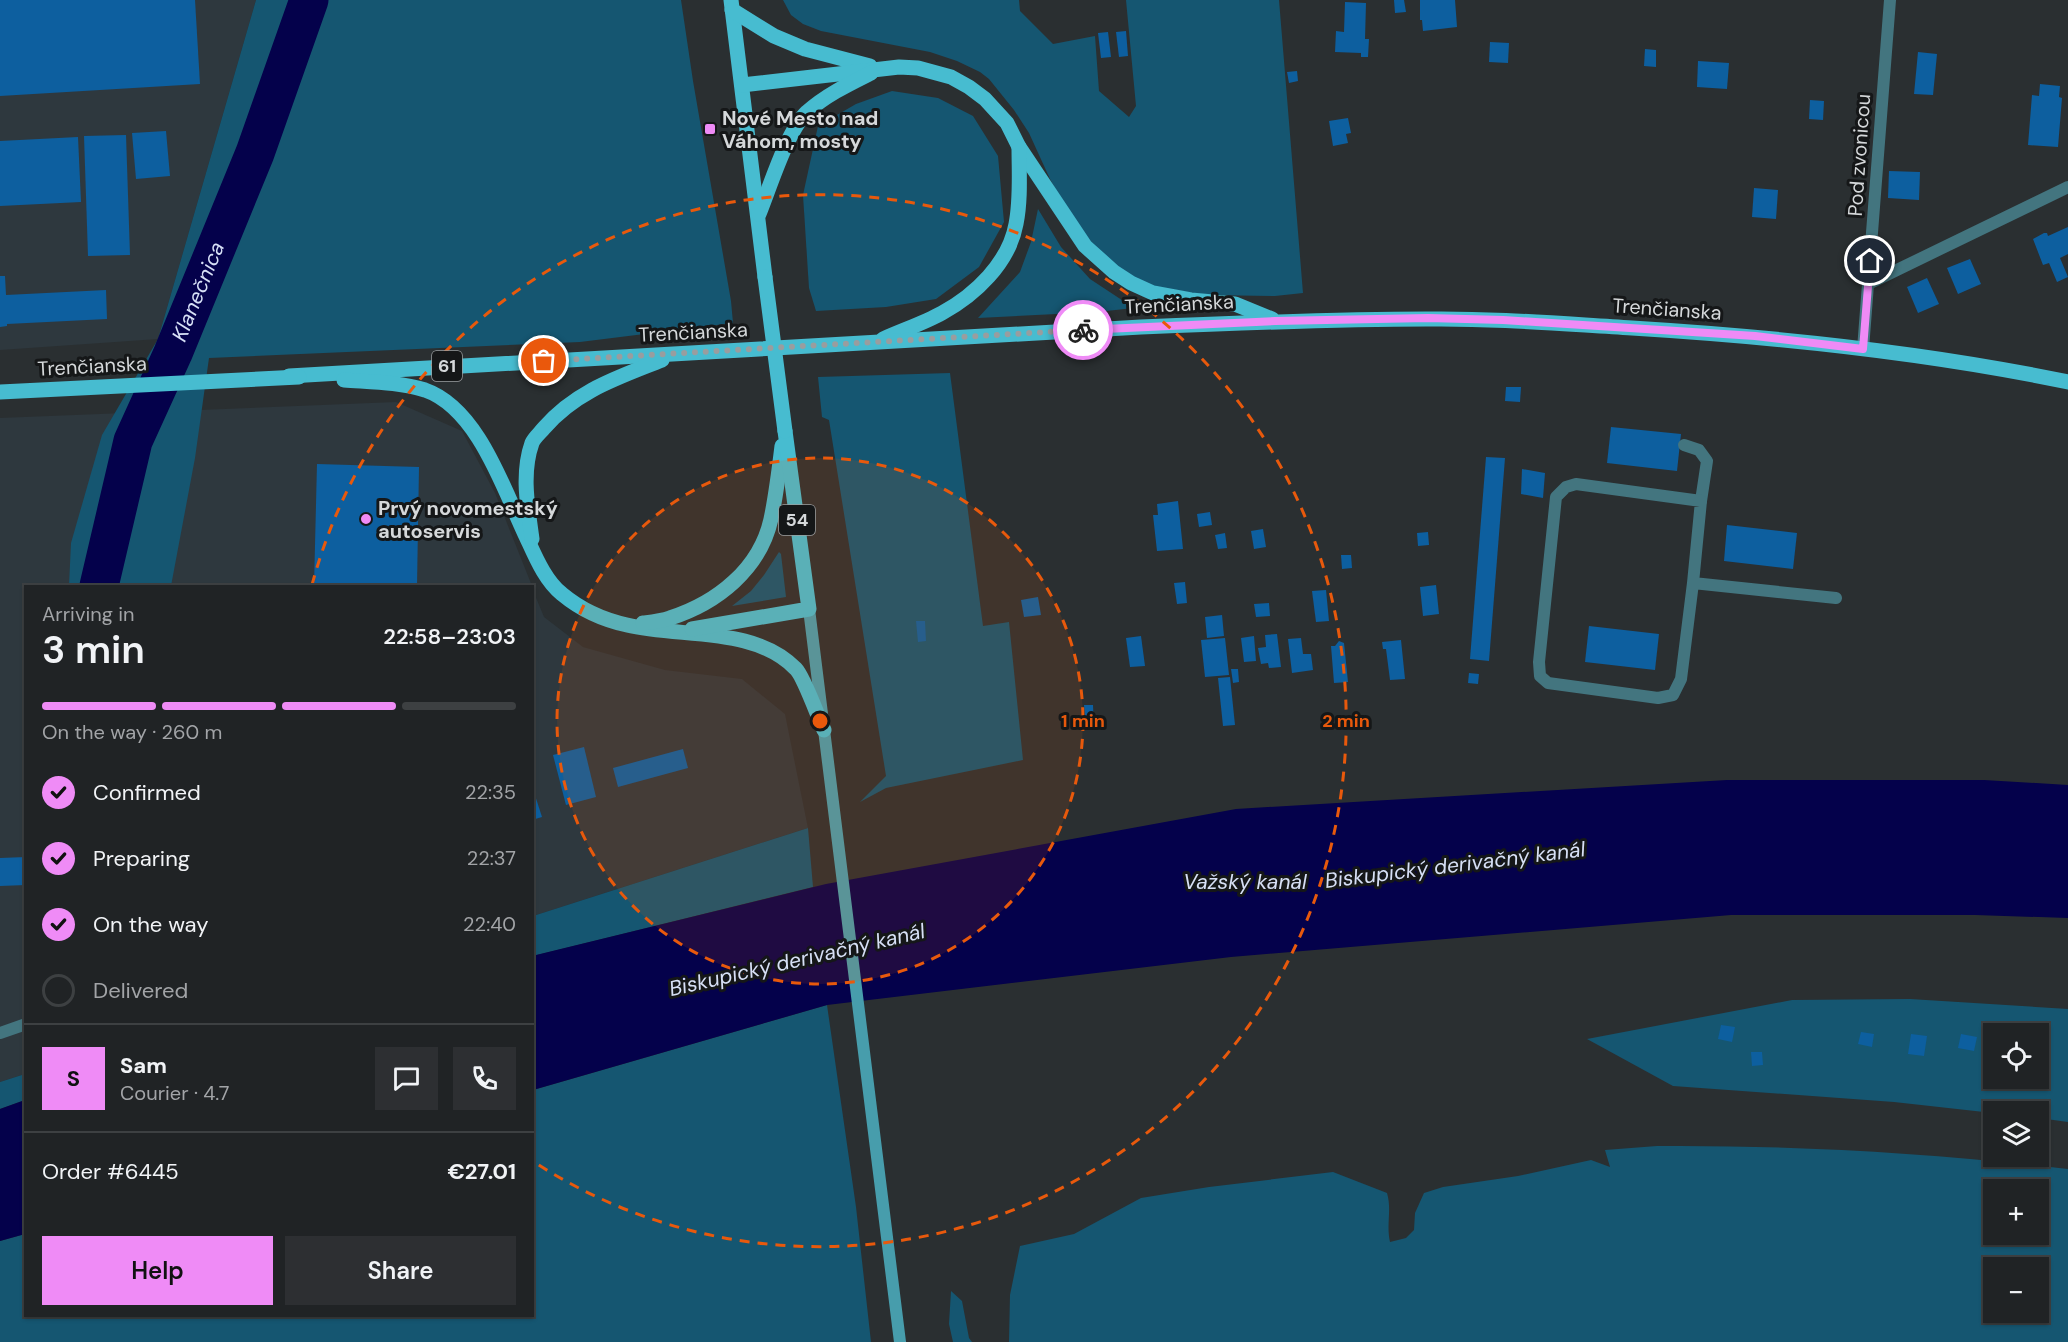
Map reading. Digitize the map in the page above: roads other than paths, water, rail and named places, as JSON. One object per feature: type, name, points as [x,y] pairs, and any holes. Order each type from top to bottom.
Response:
[{"type":"main road","points":[[732,5],[774,36],[805,49],[879,69]]},
{"type":"main road","name":"54","points":[[732,5],[809,609]]},
{"type":"main road","points":[[742,85],[899,67],[926,70],[951,78],[969,87],[1007,123],[1019,147],[1084,246],[1122,277],[1153,293],[1191,300],[1235,304],[1275,321]]},
{"type":"main road","points":[[758,217],[792,130],[806,113],[835,91],[879,69]]},
{"type":"main road","points":[[874,343],[942,313],[972,292],[993,272],[1006,253],[1016,227],[1019,203],[1019,147]]},
{"type":"main road","name":"Trenčianska","points":[[0,392],[1275,321],[1428,318],[1503,320],[1755,336],[2014,370],[2068,382]]},
{"type":"main road","points":[[534,554],[526,493],[533,441],[558,412],[576,398],[677,354]]},
{"type":"main road","points":[[289,376],[405,385],[427,391],[442,399],[461,415],[475,432],[534,554],[560,593],[597,615],[628,626],[754,643],[775,652],[797,670],[824,730]]},
{"type":"main road","points":[[628,626],[670,618],[696,607],[727,588],[745,572],[766,536],[771,520],[785,431]]},
{"type":"main road","points":[[674,632],[809,609],[900,1342]]},
{"type":"street","name":"Pod zvonicou","points":[[1863,349],[1890,0]]},
{"type":"street","points":[[1868,284],[2068,186]]},
{"type":"street","points":[[1684,445],[1700,450],[1707,461],[1682,679],[1673,695],[1658,698],[1548,683],[1540,676],[1539,662],[1556,497],[1566,487],[1576,484],[1701,501]]},
{"type":"street","points":[[1693,583],[1836,598]]},
{"type":"street","points":[[0,1033],[24,1025]]},
{"type":"water","name":"Važský kanál","points":[[1727,780],[1984,780],[2068,785],[2068,918],[1975,915],[1731,915],[1231,957],[827,1005],[534,1090],[534,956],[826,884],[1236,809]]},
{"type":"water","points":[[24,1100],[24,1234],[0,1241],[0,1109]]},
{"type":"waterway","name":"Klanečnica","points":[[99,585],[133,441],[173,353],[255,153],[309,0]]},
{"type":"place","name":"Nové Mesto nad Váhom, mosty","points":[[710,129]]},
{"type":"place","name":"Prvý novomestský autoservis","points":[[366,519]]},
{"type":"water label","name":"Biskupický derivačný kanál","points":[[1455,865]]},
{"type":"water label","name":"Biskupický derivačný kanál","points":[[797,960]]}]
